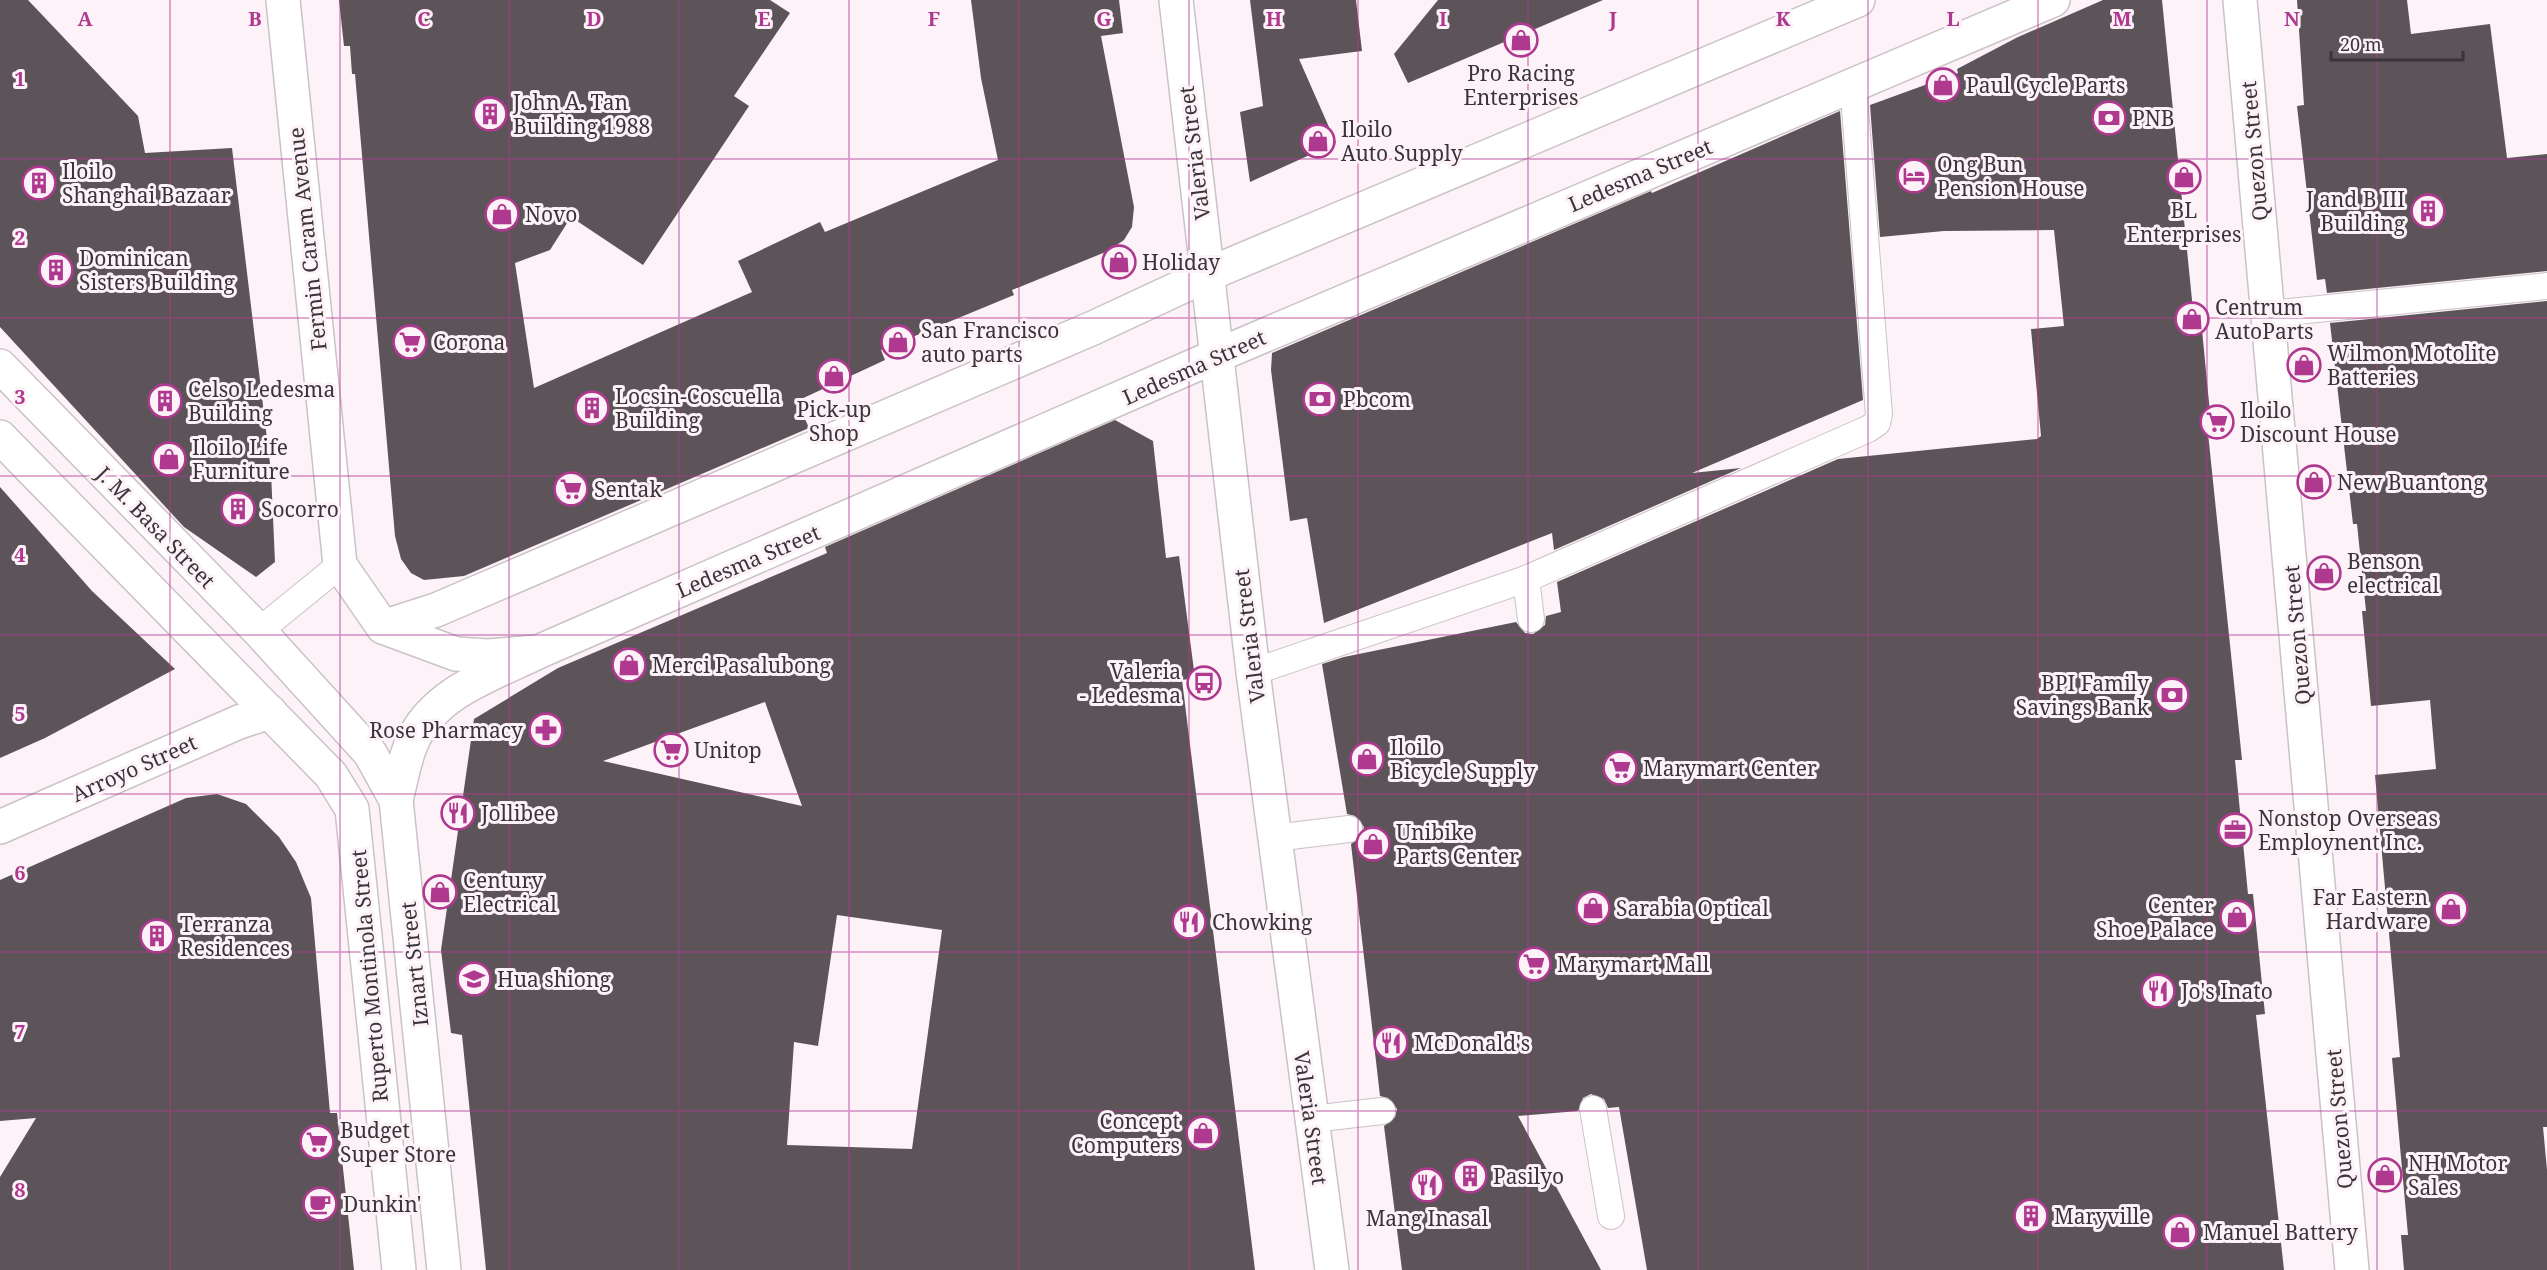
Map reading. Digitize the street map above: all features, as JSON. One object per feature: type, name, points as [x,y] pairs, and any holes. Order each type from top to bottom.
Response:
[{"type":"main road","name":"Fermin Caram Avenue","points":[[283,0],[340,565],[383,627]]},
{"type":"main road","name":"Valeria Street","points":[[1176,0],[1253,672],[1332,1270]]},
{"type":"main road","points":[[383,627],[446,606],[1082,332],[1209,274],[1857,0]]},
{"type":"main road","name":"Ledesma Street","points":[[396,800],[412,742],[429,714],[468,686],[538,652],[1216,356],[2053,0]]},
{"type":"main road","name":"Quezon Street","points":[[2240,0],[2352,1270]]},
{"type":"main road","name":"J. M. Basa Street","points":[[0,366],[259,631],[309,688]]},
{"type":"main road","points":[[0,436],[270,712]]},
{"type":"main road","points":[[383,627],[456,654],[488,656],[538,652]]},
{"type":"main road","name":"Iznart Street","points":[[309,688],[370,753],[396,800],[444,1270]]},
{"type":"main road","name":"Arroyo Street","points":[[0,827],[239,722],[270,712]]},
{"type":"main road","name":"Ruperto Montinola Street","points":[[270,712],[331,775],[352,809],[399,1270]]},
{"type":"lane","points":[[1253,672],[1526,579],[1868,429],[1877,423],[1879,414],[1853,84]]},
{"type":"lane","points":[[2269,314],[2547,286]]},
{"type":"lane","points":[[259,631],[340,565]]},
{"type":"lane","points":[[1526,579],[1531,619]]},
{"type":"lane","points":[[1274,838],[1349,829]]},
{"type":"lane","points":[[1593,1109],[1611,1216]]},
{"type":"lane","points":[[1312,1119],[1382,1111]]},
{"type":"building","points":[[0,0],[28,0],[138,116],[145,153],[232,148],[271,472],[275,562],[256,577],[184,527],[0,327]]},
{"type":"building","points":[[339,0],[770,0],[790,13],[734,96],[749,106],[643,265],[571,217],[550,250],[515,263],[534,388],[752,292],[738,261],[820,222],[825,232],[998,160],[981,78],[971,0],[1119,0],[1123,33],[1101,36],[1134,207],[1132,227],[1124,240],[1108,251],[1012,290],[1014,295],[881,350],[885,360],[797,401],[809,428],[464,576],[424,580],[411,573],[401,559],[395,536],[355,74],[352,74],[350,46],[344,46]]},
{"type":"building","points":[[1250,0],[1356,0],[1362,51],[1299,59],[1336,143],[1250,182],[1240,112],[1263,106]]},
{"type":"building","points":[[1438,0],[1603,0],[1408,83],[1394,54]]},
{"type":"building","points":[[2103,0],[2162,0],[2193,310],[2200,309],[2210,413],[2206,414],[2242,760],[2235,760],[2248,894],[2253,894],[2265,1014],[2256,1015],[2284,1270],[1647,1270],[1619,1107],[1608,1108],[1604,1099],[1591,1094],[1583,1098],[1578,1111],[1518,1116],[1601,1270],[1402,1270],[1384,1126],[1395,1117],[1397,1109],[1388,1098],[1380,1096],[1351,844],[1362,835],[1364,827],[1355,816],[1347,814],[1322,664],[1344,657],[1516,622],[1525,633],[1533,634],[1545,625],[1546,616],[1561,612],[1557,582],[1838,459],[2037,439],[2041,436],[2031,329],[2064,326],[2054,230],[1944,231],[1880,237],[1870,105],[1958,73],[1957,69],[2018,37]]},
{"type":"building","points":[[2297,0],[2407,0],[2411,34],[2490,24],[2507,158],[2547,154],[2547,271],[2327,293],[2325,279],[2317,280],[2297,106],[2304,105]]},
{"type":"building","points":[[1840,111],[1863,400],[1692,473],[1741,468],[1554,550],[1552,533],[1324,623],[1307,518],[1290,521],[1271,370],[1272,353]]},
{"type":"building","points":[[2547,301],[2547,1127],[2543,1127],[2547,1170],[2547,1270],[2404,1270],[2401,1235],[2408,1235],[2392,1058],[2400,1057],[2375,775],[2436,769],[2430,700],[2371,706],[2362,611],[2366,611],[2357,524],[2353,524],[2330,323]]},
{"type":"building","points":[[1115,420],[1153,441],[1166,558],[1179,556],[1195,678],[1182,680],[1255,1270],[486,1270],[462,1035],[451,1033],[441,950],[474,719],[558,668],[827,553],[825,547]],"holes":[[[765,702],[802,806],[603,761]],[[837,915],[942,930],[912,1149],[787,1145],[794,1042],[818,1046]]]},
{"type":"building","points":[[0,487],[92,591],[175,669],[45,738],[0,758]]},
{"type":"building","name":"Terranza Residences","points":[[217,794],[246,804],[279,837],[296,862],[311,898],[330,1113],[337,1113],[354,1270],[0,1270],[0,1177],[36,1118],[0,1121],[0,880],[186,798]]},
{"type":"place","name":"Pro Racing Enterprises","points":[[1521,40]]},
{"type":"place","name":"Paul Cycle Parts","points":[[1943,85]]},
{"type":"place","name":"John A. Tan Building 1988","points":[[490,114]]},
{"type":"place","name":"PNB","points":[[2109,118]]},
{"type":"place","name":"Iloilo Auto Supply","points":[[1318,141]]},
{"type":"place","name":"Ong Bun Pension House","points":[[1914,176]]},
{"type":"place","name":"BL Enterprises","points":[[2184,177]]},
{"type":"place","name":"Iloilo Shanghai Bazaar","points":[[39,183]]},
{"type":"place","name":"J and B III Building","points":[[2428,211]]},
{"type":"place","name":"Novo","points":[[502,214]]},
{"type":"place","name":"Holiday","points":[[1119,262]]},
{"type":"place","name":"Dominican Sisters Building","points":[[56,270]]},
{"type":"place","name":"Centrum AutoParts","points":[[2192,319]]},
{"type":"place","name":"Corona","points":[[410,342]]},
{"type":"place","name":"San Francisco auto parts","points":[[898,342]]},
{"type":"place","name":"Wilmon Motolite Batteries","points":[[2304,365]]},
{"type":"place","name":"Pick-up Shop","points":[[834,376]]},
{"type":"place","name":"Pbcom","points":[[1320,399]]},
{"type":"place","name":"Celso Ledesma Building","points":[[165,401]]},
{"type":"place","name":"Locsin-Coscuella Building","points":[[592,408]]},
{"type":"place","name":"Iloilo Discount House","points":[[2217,422]]},
{"type":"place","name":"Iloilo Life Furniture","points":[[169,459]]},
{"type":"place","name":"New Buantong","points":[[2314,482]]},
{"type":"place","name":"Sentak","points":[[571,489]]},
{"type":"place","name":"Socorro","points":[[238,509]]},
{"type":"place","name":"Benson electrical","points":[[2324,573]]},
{"type":"place","name":"Merci Pasalubong","points":[[629,665]]},
{"type":"place","name":"Valeria - Ledesma","points":[[1204,683]]},
{"type":"place","name":"BPI Family Savings Bank","points":[[2172,695]]},
{"type":"place","name":"Rose Pharmacy","points":[[546,730]]},
{"type":"place","name":"Unitop","points":[[671,750]]},
{"type":"place","name":"Iloilo Bicycle Supply","points":[[1367,759]]},
{"type":"place","name":"Marymart Center","points":[[1620,768]]},
{"type":"place","name":"Jollibee","points":[[458,813]]},
{"type":"place","name":"Nonstop Overseas Employnent Inc.","points":[[2235,830]]},
{"type":"place","name":"Unibike Parts Center","points":[[1373,844]]},
{"type":"place","name":"Century Electrical","points":[[440,892]]},
{"type":"place","name":"Sarabia Optical","points":[[1593,908]]},
{"type":"place","name":"Far Eastern Hardware","points":[[2451,909]]},
{"type":"place","name":"Center Shoe Palace","points":[[2237,917]]},
{"type":"place","name":"Chowking","points":[[1189,922]]},
{"type":"place","name":"Terranza Residences","points":[[157,936]]},
{"type":"place","name":"Marymart Mall","points":[[1534,964]]},
{"type":"place","name":"Hua shiong","points":[[474,979]]},
{"type":"place","name":"Jo's Inato","points":[[2158,991]]},
{"type":"place","name":"McDonald's","points":[[1391,1043]]},
{"type":"place","name":"Concept Computers","points":[[1203,1133]]},
{"type":"place","name":"Budget Super Store","points":[[317,1142]]},
{"type":"place","name":"NH Motor Sales","points":[[2385,1175]]},
{"type":"place","name":"Pasilyo","points":[[1470,1176]]},
{"type":"place","name":"Mang Inasal","points":[[1427,1185]]},
{"type":"place","name":"Dunkin'","points":[[320,1204]]},
{"type":"place","name":"Maryville","points":[[2031,1216]]},
{"type":"place","name":"Manuel Battery","points":[[2180,1232]]}]
